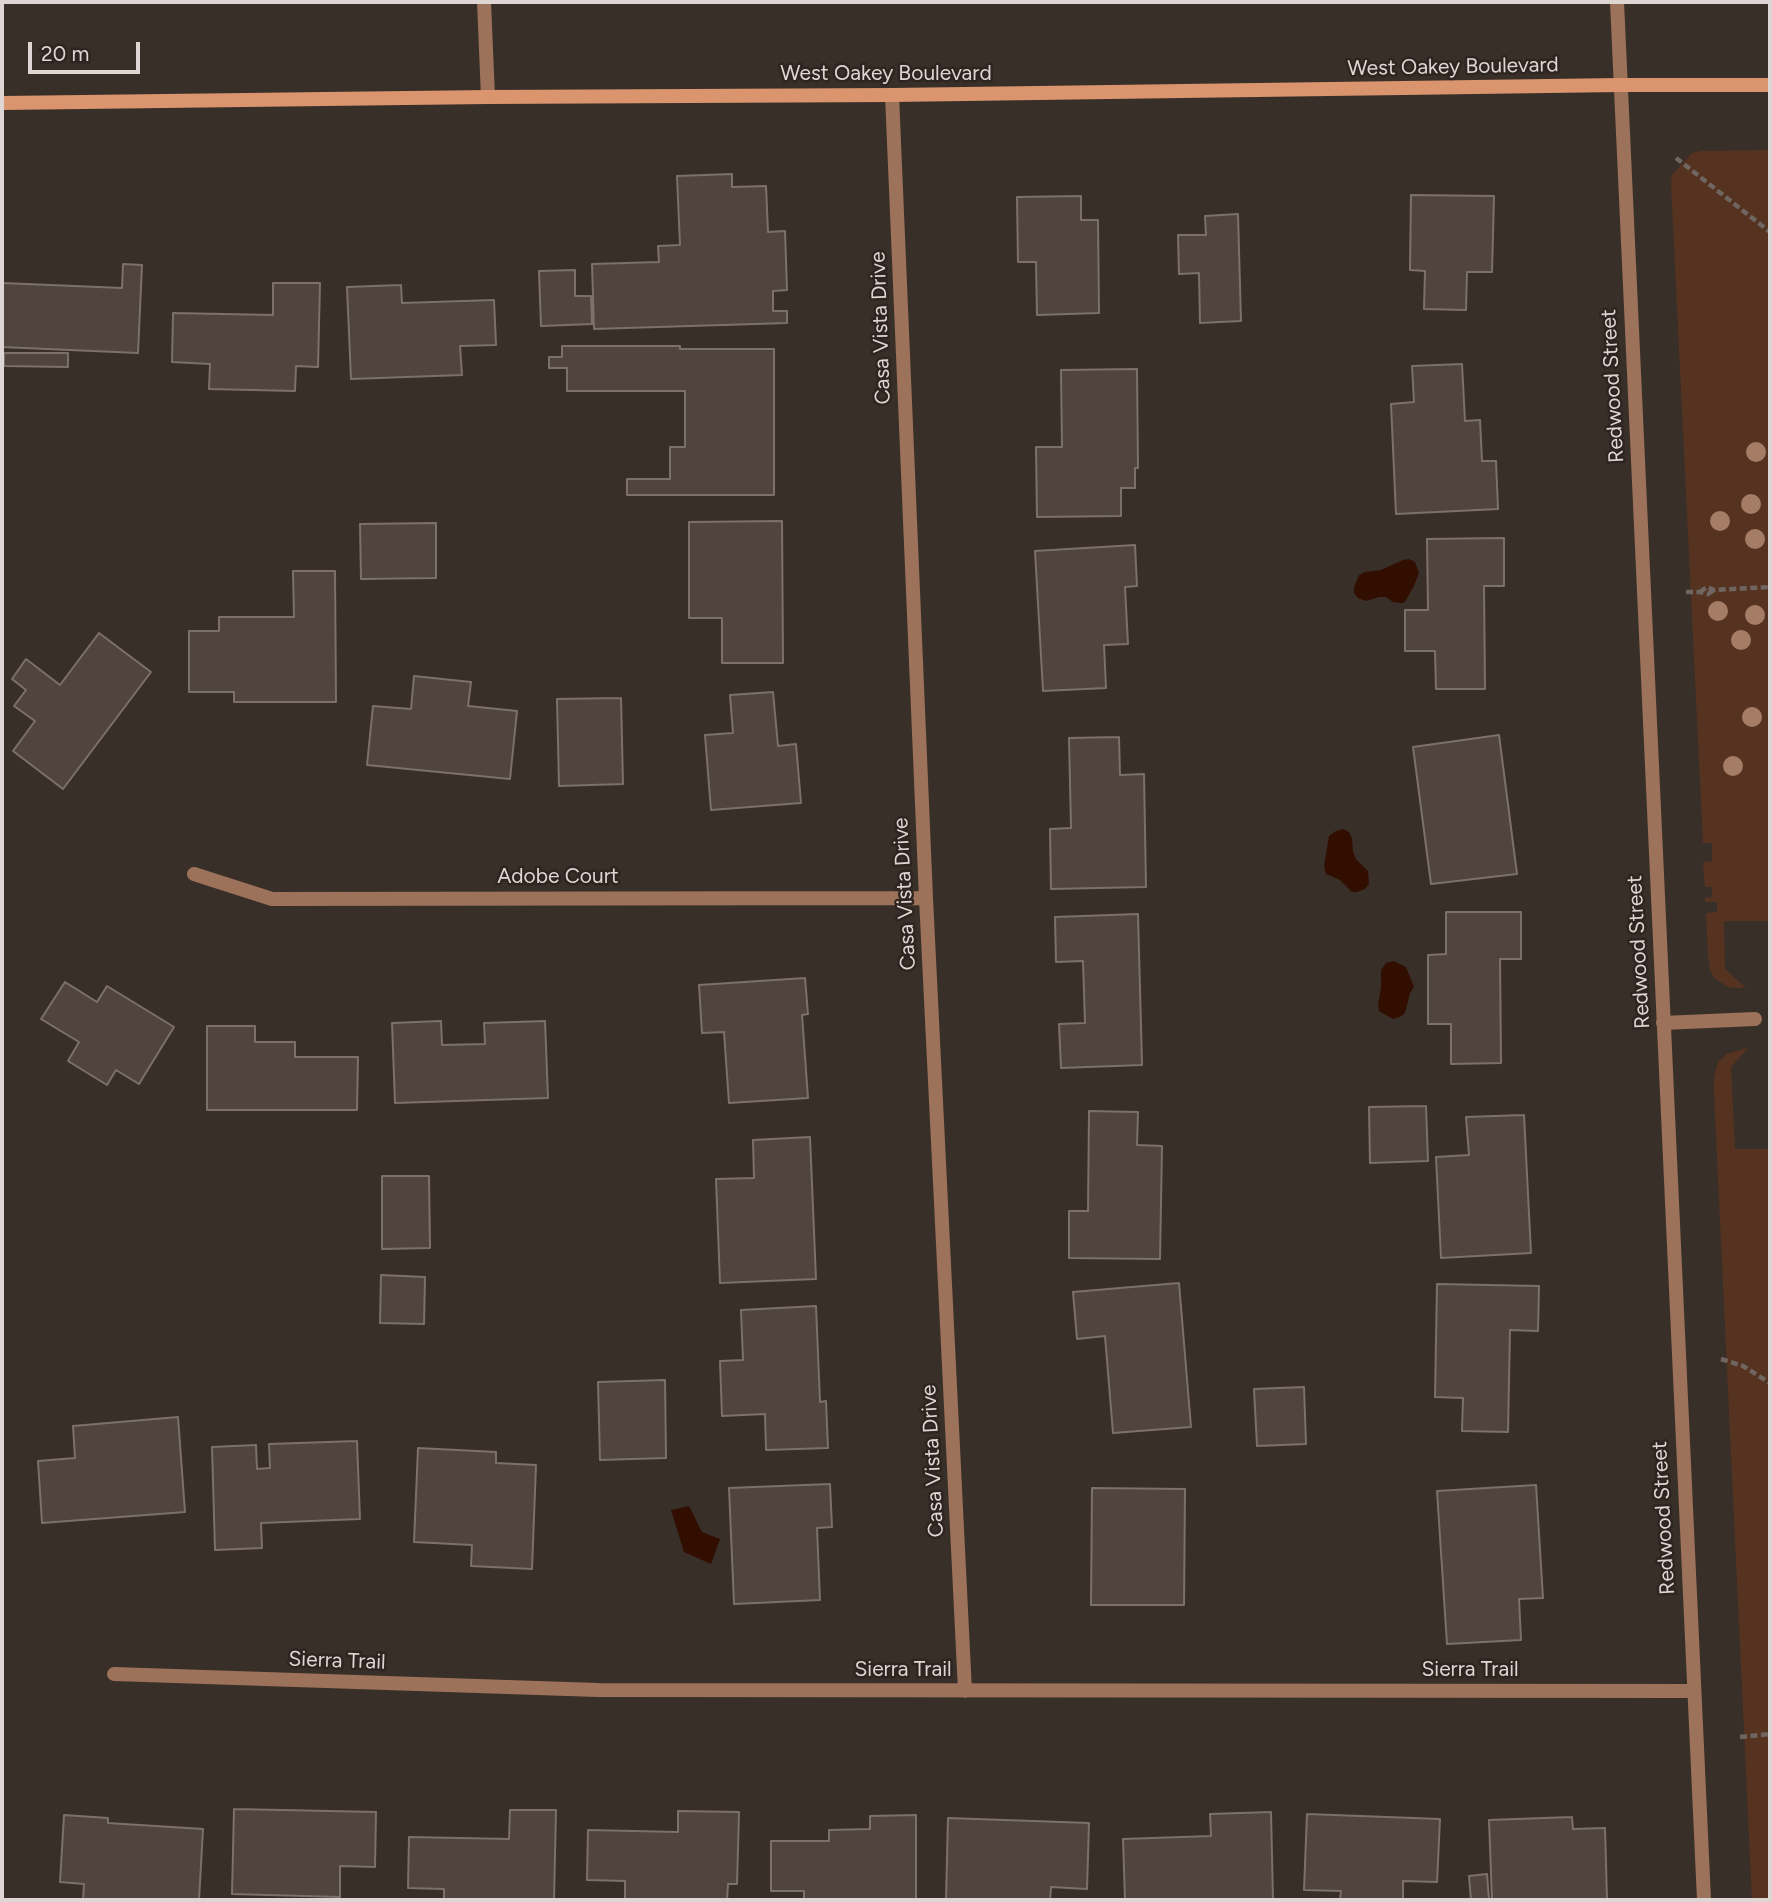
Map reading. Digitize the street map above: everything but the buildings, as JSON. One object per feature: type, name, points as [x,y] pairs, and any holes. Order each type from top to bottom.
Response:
[{"type":"main road","name":"West Oakey Boulevard","points":[[2,103],[1770,85]]},
{"type":"street","points":[[484,2],[488,97]]},
{"type":"street","name":"Redwood Street","points":[[1617,2],[1704,1900]]},
{"type":"street","name":"Casa Vista Drive","points":[[892,95],[926,898],[965,1691]]},
{"type":"street","name":"Adobe Court","points":[[194,874],[272,899],[926,898]]},
{"type":"street","points":[[1663,1023],[1755,1019]]},
{"type":"street","name":"Sierra Trail","points":[[114,1675],[598,1690],[1693,1691]]},
{"type":"path","points":[[1676,158],[1770,232]]},
{"type":"path","points":[[1686,592],[1700,592],[1707,587],[1714,590],[1770,587]]},
{"type":"path","points":[[1721,1359],[1743,1366],[1770,1383]]},
{"type":"path","points":[[1740,1737],[1770,1734]]},
{"type":"shaded area","points":[[1770,150],[1770,921],[1724,921],[1725,969],[1746,988],[1737,988],[1729,987],[1715,979],[1710,970],[1708,955],[1706,913],[1717,912],[1717,902],[1705,902],[1705,898],[1712,897],[1712,887],[1705,887],[1703,862],[1712,861],[1712,843],[1703,843],[1671,184],[1672,175],[1692,153]]},
{"type":"shaded area","points":[[1409,559],[1415,562],[1419,573],[1405,602],[1393,602],[1386,597],[1366,601],[1354,593],[1359,575]]},
{"type":"shaded area","points":[[1343,829],[1349,832],[1352,838],[1356,859],[1368,871],[1369,884],[1357,892],[1352,892],[1340,880],[1326,874],[1324,866],[1329,836]]},
{"type":"shaded area","points":[[1394,961],[1406,967],[1414,987],[1405,1013],[1393,1019],[1379,1011],[1378,1005],[1381,970],[1386,963]]},
{"type":"shaded area","points":[[1749,1047],[1731,1067],[1735,1149],[1770,1149],[1770,1900],[1752,1900],[1714,1093],[1718,1062],[1727,1054]]},
{"type":"shaded area","points":[[689,1506],[702,1532],[720,1539],[711,1564],[684,1552],[671,1510]]}]
